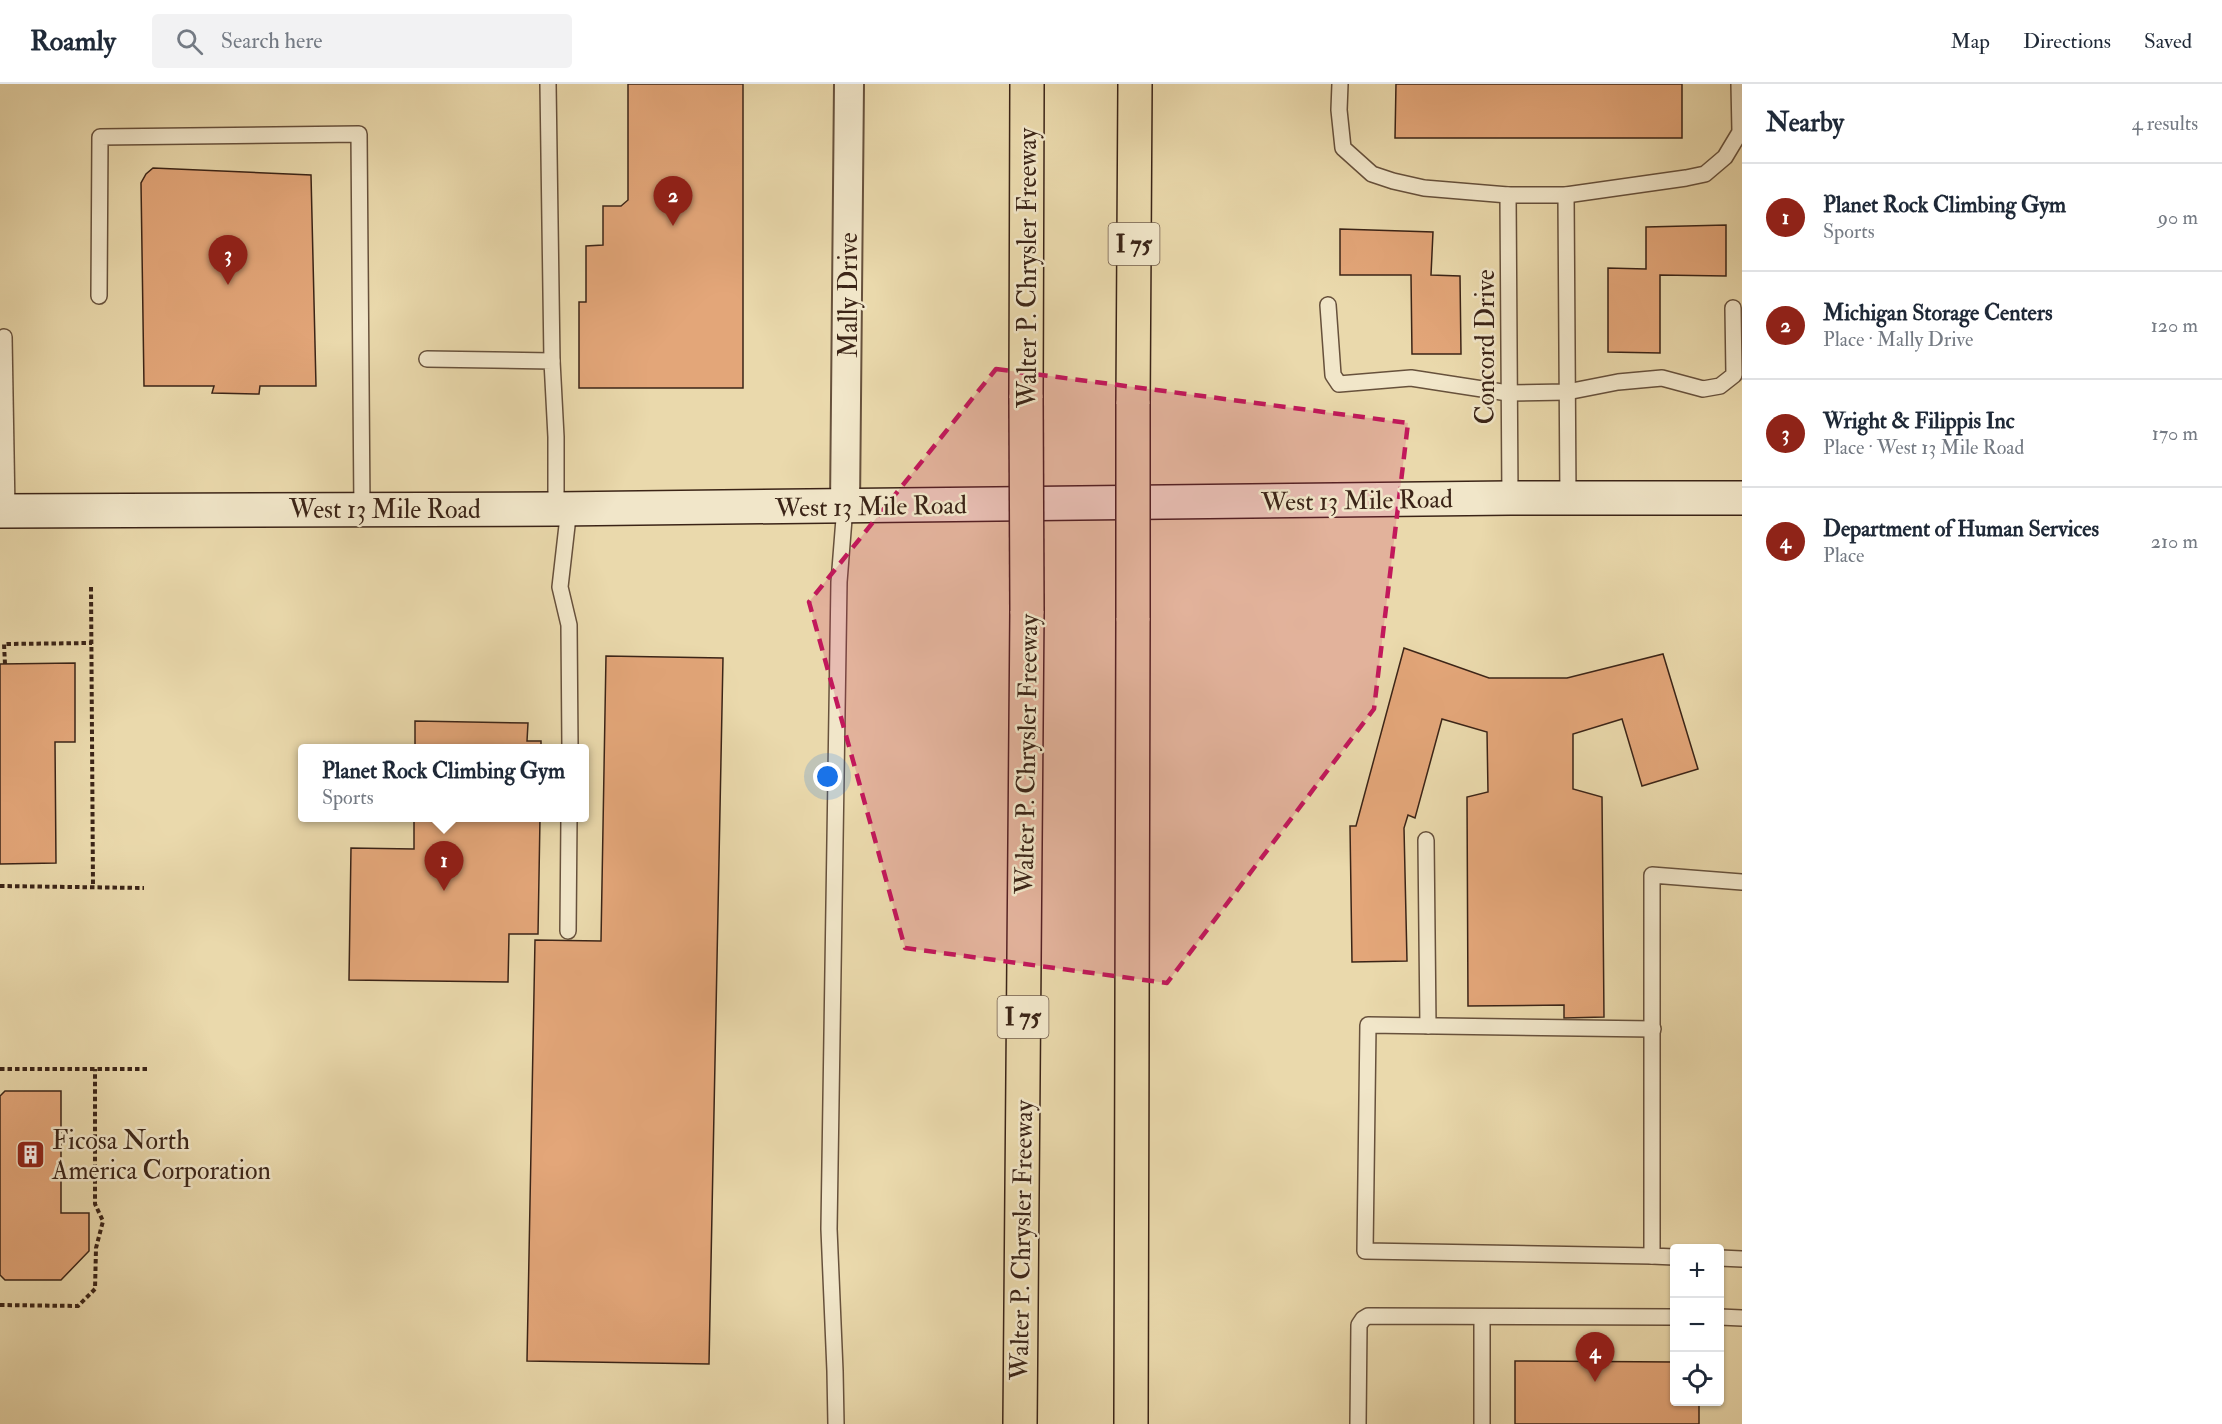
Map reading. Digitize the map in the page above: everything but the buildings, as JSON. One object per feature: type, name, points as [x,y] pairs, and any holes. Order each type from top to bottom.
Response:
[{"type":"highway","name":"Walter P. Chrysler Freeway","points":[[1020,1424],[1027,611],[1027,84]]},
{"type":"highway","name":"I 75","points":[[1131,1424],[1135,84]]},
{"type":"main road","name":"West 13 Mile Road","points":[[3,511],[562,509],[1510,498],[1742,498]]},
{"type":"street","name":"Mally Drive","points":[[845,506],[849,84]]},
{"type":"lane","points":[[548,84],[552,361],[562,509],[560,587],[569,625],[570,744]]},
{"type":"lane","points":[[1340,84],[1339,110],[1343,148],[1372,174],[1393,182],[1424,188],[1508,195],[1566,195],[1653,184],[1705,174],[1725,157],[1740,132],[1739,84]]},
{"type":"lane","points":[[99,296],[100,137],[359,134],[362,509]]},
{"type":"lane","name":"Concord Drive","points":[[1508,195],[1510,498]]},
{"type":"lane","points":[[1566,195],[1568,499]]},
{"type":"lane","points":[[1328,305],[1333,375],[1339,384],[1411,378],[1508,393],[1567,392],[1618,382],[1662,378],[1703,389],[1720,386],[1734,375],[1733,308]]},
{"type":"lane","points":[[3,511],[4,337]]},
{"type":"lane","points":[[427,359],[552,361]]},
{"type":"lane","points":[[836,1424],[836,1371],[829,1229],[839,582],[845,506]]},
{"type":"lane","points":[[568,931],[569,822]]},
{"type":"lane","points":[[1426,840],[1428,1026]]},
{"type":"lane","points":[[1652,1256],[1652,875],[1742,882]]},
{"type":"lane","points":[[1653,1029],[1368,1025],[1365,1251],[1670,1257]]},
{"type":"lane","points":[[1724,1258],[1742,1258]]},
{"type":"lane","points":[[1358,1424],[1359,1325],[1363,1318],[1368,1316],[1670,1317]]},
{"type":"lane","points":[[1482,1317],[1482,1424]]},
{"type":"lane","points":[[1724,1317],[1742,1318]]},
{"type":"path","points":[[91,587],[93,886]]},
{"type":"path","points":[[5,664],[4,644],[92,643]]},
{"type":"path","points":[[0,886],[144,888]]},
{"type":"path","points":[[0,1068],[147,1069]]},
{"type":"path","points":[[0,1305],[78,1306],[95,1289],[96,1248],[103,1221],[95,1204],[95,1069]]},
{"type":"highlighted area","points":[[996,369],[1408,423],[1374,709],[1167,983],[905,948],[809,602]]},
{"type":"place","name":"Michigan Storage Centers","points":[[673,226]]},
{"type":"place","name":"Wright & Filippis Inc","points":[[228,285]]},
{"type":"place","name":"Planet Rock Climbing Gym","points":[[444,891]]},
{"type":"place","name":"Ficosa North America Corporation","points":[[31,1155]]},
{"type":"place","name":"Department of Human Services","points":[[1595,1382]]}]
